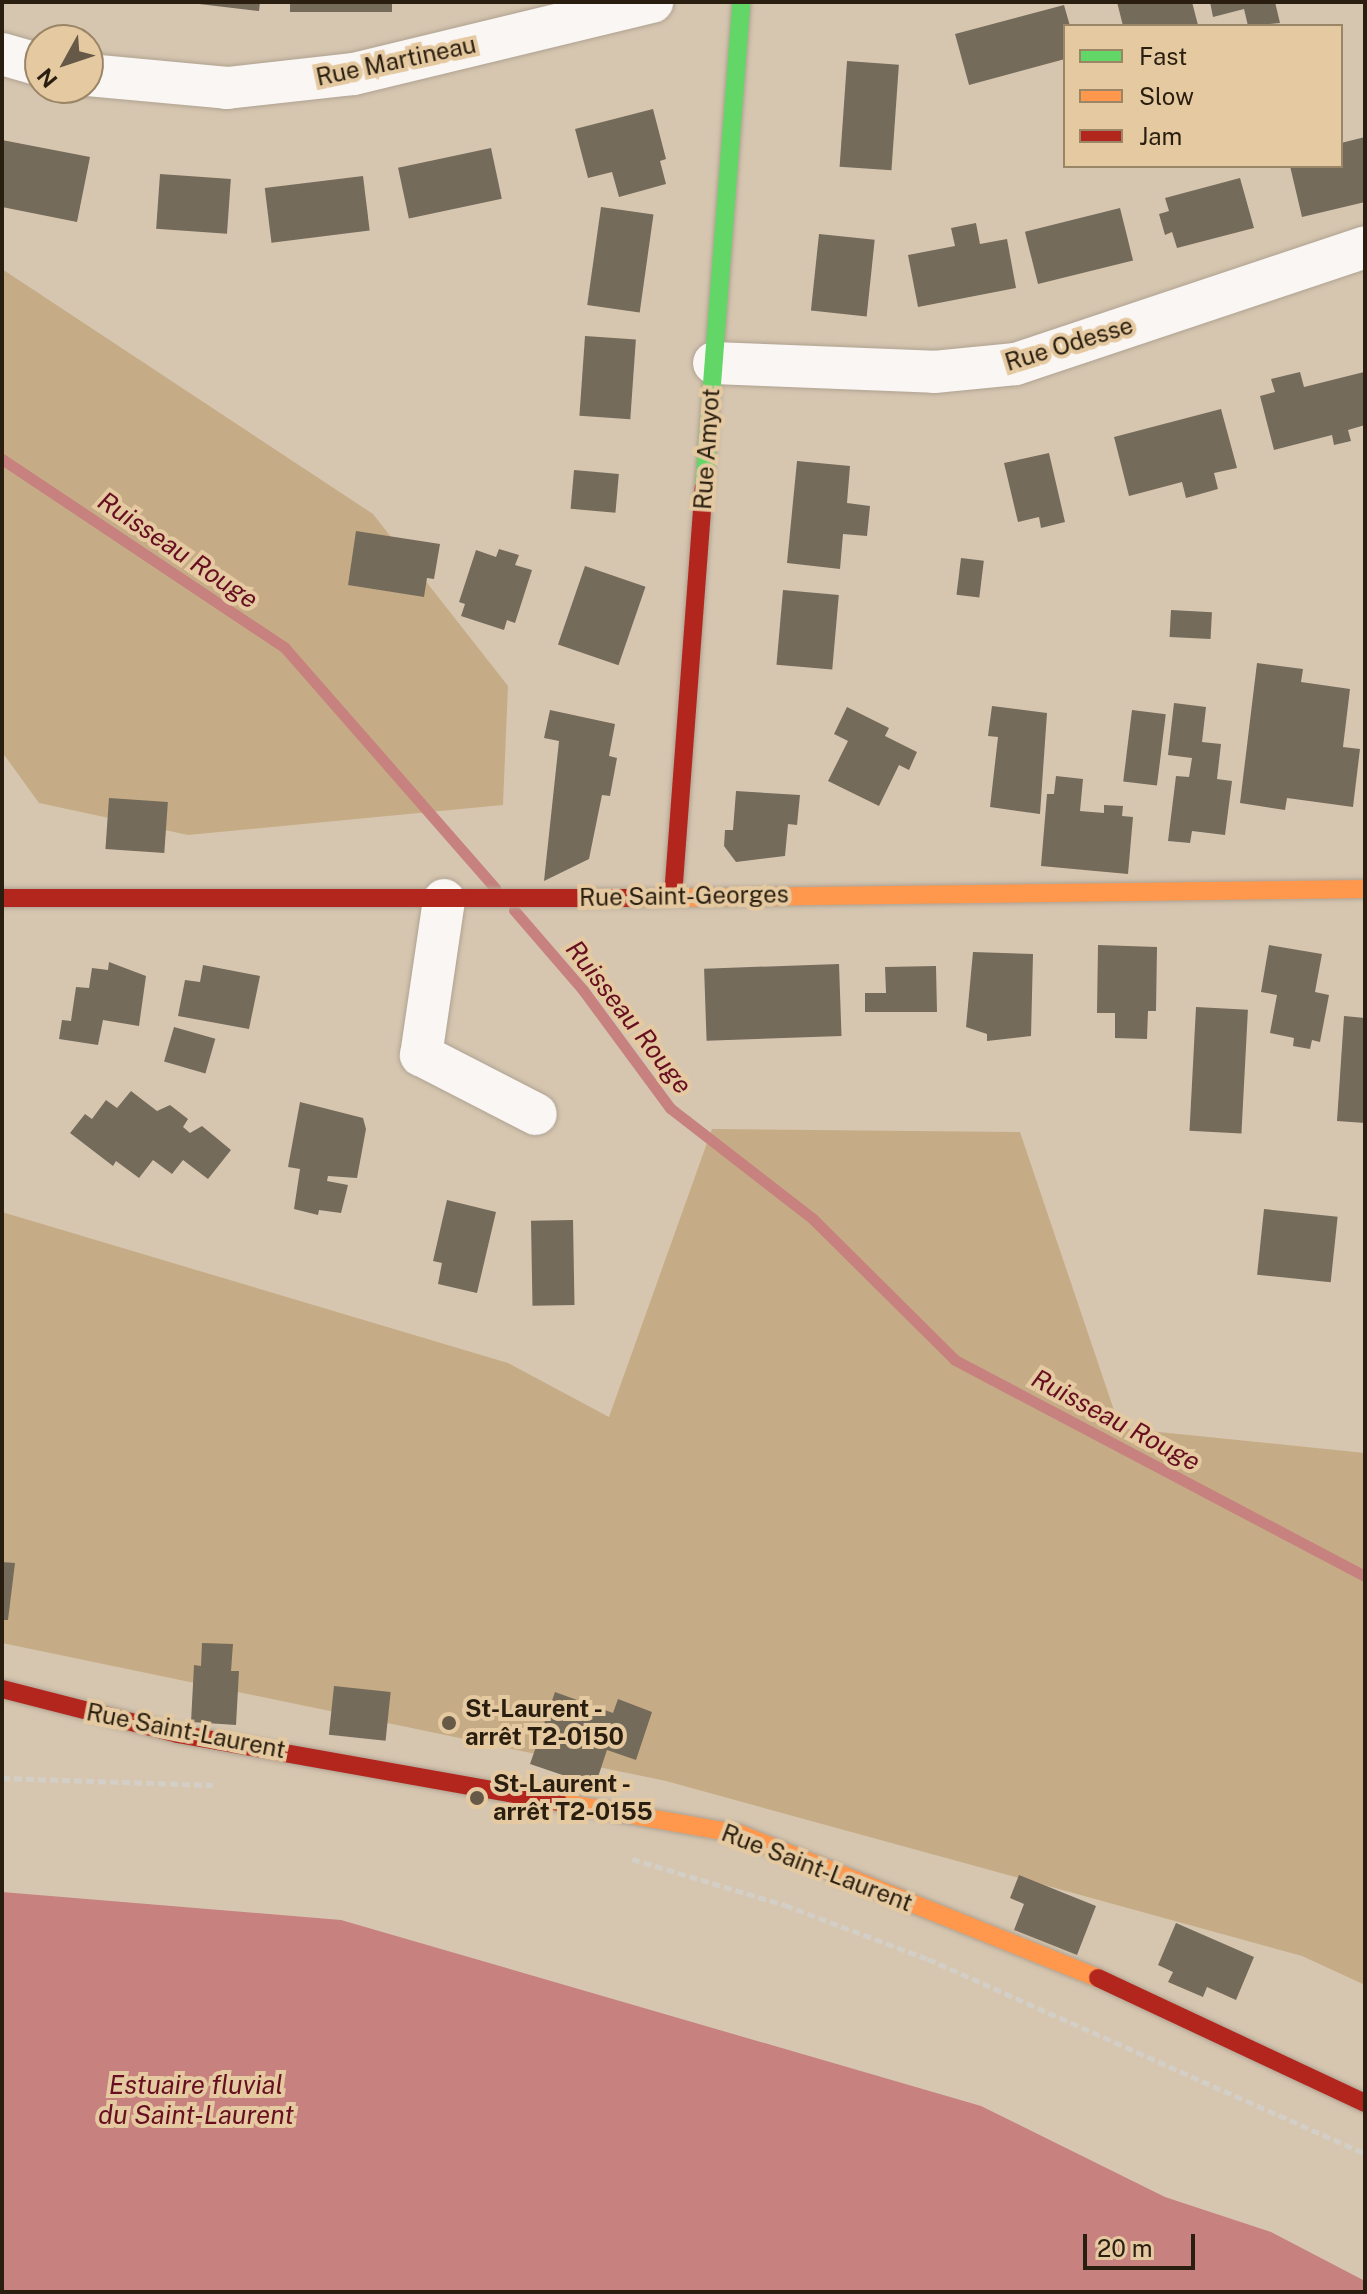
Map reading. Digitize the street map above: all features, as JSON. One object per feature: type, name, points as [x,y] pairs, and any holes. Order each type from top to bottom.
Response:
[{"type":"street","name":"Rue Martineau","points":[[104,76],[227,88],[354,74],[652,2]]},
{"type":"street","name":"Rue Amyot","points":[[673,896],[741,2]]},
{"type":"street","points":[[2,54],[24,60]]},
{"type":"street","name":"Rue Odesse","points":[[714,363],[934,372],[1016,364],[1365,247]]},
{"type":"street","name":"Rue Saint-Georges","points":[[2,898],[444,900],[1365,889]]},
{"type":"street","points":[[444,900],[421,1055],[536,1114]]},
{"type":"street","name":"Rue Saint-Laurent","points":[[2,1689],[178,1734],[382,1766],[740,1834],[1113,1984],[1365,2103]]},
{"type":"path","points":[[2,1778],[218,1785]]},
{"type":"path","points":[[620,1857],[785,1905],[928,1959],[1365,2154]]},
{"type":"shaded area","points":[[2,269],[373,514],[508,686],[503,805],[188,835],[39,803],[2,752]]},
{"type":"shaded area","points":[[712,1129],[1020,1132],[1120,1428],[1365,1453],[1365,1985],[1302,1956],[666,1781],[2,1643],[2,1212],[508,1363],[609,1417]]},
{"type":"water","name":"Estuaire fluvial du Saint-Laurent","points":[[2,1892],[341,1920],[981,2106],[1165,2197],[1271,2232],[1365,2281],[1365,2292],[2,2292]]},
{"type":"building","points":[[182,2],[260,2],[259,11]]},
{"type":"building","points":[[290,2],[392,2],[392,12],[290,12]]},
{"type":"building","points":[[1117,2],[1192,2],[1198,24],[1122,24]]},
{"type":"building","points":[[1210,2],[1275,2],[1280,23],[1248,24],[1244,9],[1213,17]]},
{"type":"building","points":[[1064,5],[1069,24],[1063,24],[1063,60],[969,85],[955,34]]},
{"type":"building","points":[[847,61],[899,65],[891,170],[840,167]]},
{"type":"building","points":[[653,109],[666,159],[660,161],[666,184],[619,197],[612,172],[588,178],[575,129]]},
{"type":"building","points":[[1365,137],[1365,202],[1302,217],[1290,168],[1343,168],[1343,142]]},
{"type":"building","points":[[2,140],[90,157],[77,222],[2,207]]},
{"type":"building","points":[[491,148],[502,199],[409,219],[398,168]]},
{"type":"building","points":[[160,174],[231,179],[227,234],[156,229]]},
{"type":"building","points":[[363,176],[370,231],[271,243],[265,188]]},
{"type":"building","points":[[1240,178],[1254,228],[1177,248],[1172,232],[1165,235],[1159,214],[1169,211],[1165,198]]},
{"type":"building","points":[[601,207],[653,214],[640,312],[587,305]]},
{"type":"building","points":[[1120,208],[1133,260],[1038,284],[1025,232]]},
{"type":"building","points":[[976,223],[980,244],[1007,239],[1016,288],[918,307],[908,255],[955,246],[951,228]]},
{"type":"building","points":[[819,234],[875,240],[867,316],[811,311]]},
{"type":"building","points":[[585,336],[636,340],[630,419],[579,416]]},
{"type":"building","points":[[1300,372],[1304,387],[1364,372],[1365,425],[1348,430],[1351,441],[1334,445],[1332,435],[1274,450],[1260,396],[1275,392],[1271,379]]},
{"type":"building","points":[[1221,409],[1237,468],[1214,473],[1218,489],[1186,498],[1182,482],[1129,496],[1114,437]]},
{"type":"building","points":[[1049,453],[1065,522],[1041,528],[1039,517],[1018,522],[1004,463]]},
{"type":"building","points":[[797,461],[850,466],[847,503],[870,506],[867,536],[843,534],[840,569],[787,563]]},
{"type":"building","points":[[574,470],[619,474],[615,513],[571,509]]},
{"type":"building","points":[[356,531],[440,544],[434,579],[427,578],[424,597],[348,585]]},
{"type":"building","points":[[499,549],[519,555],[515,565],[532,570],[515,623],[507,620],[504,630],[461,616],[465,604],[459,602],[476,550],[496,557]]},
{"type":"building","points":[[961,558],[984,561],[979,598],[956,595]]},
{"type":"building","points":[[585,566],[646,587],[618,665],[558,644]]},
{"type":"building","points":[[783,590],[839,595],[832,670],[776,665]]},
{"type":"building","points":[[1171,610],[1212,612],[1211,639],[1170,637]]},
{"type":"building","points":[[1257,663],[1303,669],[1301,682],[1350,689],[1343,747],[1360,749],[1353,807],[1287,798],[1285,810],[1240,803]]},
{"type":"building","points":[[1174,703],[1206,707],[1202,742],[1221,744],[1217,779],[1232,781],[1225,835],[1192,831],[1190,843],[1168,841],[1176,776],[1189,777],[1192,758],[1168,755]]},
{"type":"building","points":[[992,706],[1047,713],[1040,814],[990,807],[998,737],[988,736]]},
{"type":"building","points":[[847,707],[889,728],[885,736],[917,752],[909,770],[899,765],[879,806],[828,781],[848,741],[834,734]]},
{"type":"building","points":[[550,710],[615,724],[609,756],[617,758],[610,796],[602,795],[589,859],[544,881],[559,741],[544,738]]},
{"type":"building","points":[[1132,710],[1166,714],[1157,786],[1123,781]]},
{"type":"building","points":[[1056,776],[1083,779],[1080,811],[1104,813],[1104,805],[1123,806],[1122,816],[1133,817],[1128,874],[1041,866],[1047,794],[1054,794]]},
{"type":"building","points":[[736,791],[800,795],[797,825],[788,824],[785,856],[736,862],[724,846],[725,830],[733,830]]},
{"type":"building","points":[[109,798],[168,802],[164,853],[105,849]]},
{"type":"building","points":[[1098,945],[1157,947],[1156,1011],[1148,1011],[1147,1039],[1115,1038],[1115,1013],[1097,1013]]},
{"type":"building","points":[[1269,945],[1322,954],[1315,992],[1329,995],[1320,1042],[1312,1040],[1310,1049],[1293,1046],[1294,1038],[1270,1033],[1277,995],[1261,992]]},
{"type":"building","points":[[973,952],[1033,954],[1031,1036],[987,1041],[987,1034],[966,1027]]},
{"type":"building","points":[[109,962],[146,976],[139,1026],[103,1020],[98,1045],[59,1039],[62,1020],[71,1021],[76,987],[89,988],[92,968],[108,970]]},
{"type":"building","points":[[839,964],[842,1036],[707,1041],[704,969]]},
{"type":"building","points":[[203,965],[260,976],[249,1029],[178,1016],[185,980],[200,982]]},
{"type":"building","points":[[936,966],[937,1012],[865,1012],[865,993],[886,993],[885,967]]},
{"type":"building","points":[[1196,1007],[1248,1010],[1241,1134],[1190,1131]]},
{"type":"building","points":[[1344,1016],[1365,1018],[1365,1123],[1337,1121]]},
{"type":"building","points":[[174,1027],[215,1039],[205,1073],[164,1062]]},
{"type":"building","points":[[131,1091],[157,1111],[170,1105],[188,1119],[183,1127],[190,1133],[202,1126],[231,1150],[208,1179],[183,1160],[172,1174],[153,1160],[139,1178],[116,1161],[113,1166],[70,1133],[85,1114],[92,1119],[106,1100],[117,1108]]},
{"type":"building","points":[[300,1102],[363,1118],[366,1129],[357,1178],[328,1176],[327,1181],[348,1185],[341,1213],[319,1210],[318,1215],[294,1209],[300,1169],[288,1167]]},
{"type":"building","points":[[447,1200],[496,1212],[477,1293],[438,1284],[442,1263],[433,1261]]},
{"type":"building","points":[[1264,1209],[1338,1217],[1331,1282],[1257,1275]]},
{"type":"building","points":[[573,1220],[574,1305],[532,1306],[531,1221]]},
{"type":"building","points":[[2,1562],[15,1563],[8,1620],[2,1620]]},
{"type":"building","points":[[202,1643],[233,1644],[231,1671],[239,1671],[236,1725],[191,1722],[194,1665],[201,1666]]},
{"type":"building","points":[[334,1686],[391,1692],[386,1741],[329,1735]]},
{"type":"building","points":[[555,1692],[613,1713],[618,1699],[652,1712],[636,1760],[607,1750],[595,1786],[530,1764]]},
{"type":"building","points":[[1019,1875],[1096,1906],[1077,1955],[1014,1930],[1024,1904],[1010,1898]]},
{"type":"building","points":[[1176,1923],[1254,1957],[1236,2000],[1207,1987],[1203,1997],[1168,1982],[1173,1972],[1158,1965]]},
{"type":"waterway","name":"Ruisseau Rouge","points":[[2,459],[285,648],[495,888]]},
{"type":"waterway","name":"Ruisseau Rouge","points":[[514,910],[583,990],[670,1108],[813,1219],[955,1360],[1365,1576]]},
{"type":"traffic: fast","points":[[704,488],[741,2]]},
{"type":"traffic: slow","points":[[652,898],[1365,889]]},
{"type":"traffic: slow","points":[[558,1802],[740,1834],[1098,1978]]},
{"type":"traffic: jam","points":[[673,896],[704,488]]},
{"type":"traffic: jam","points":[[2,898],[652,898]]},
{"type":"traffic: jam","points":[[2,1689],[178,1734],[558,1802]]},
{"type":"traffic: jam","points":[[1098,1978],[1365,2103]]},
{"type":"place","name":"St-Laurent - arrêt T2-0150","points":[[449,1723]]},
{"type":"place","name":"St-Laurent - arrêt T2-0155","points":[[477,1798]]}]
